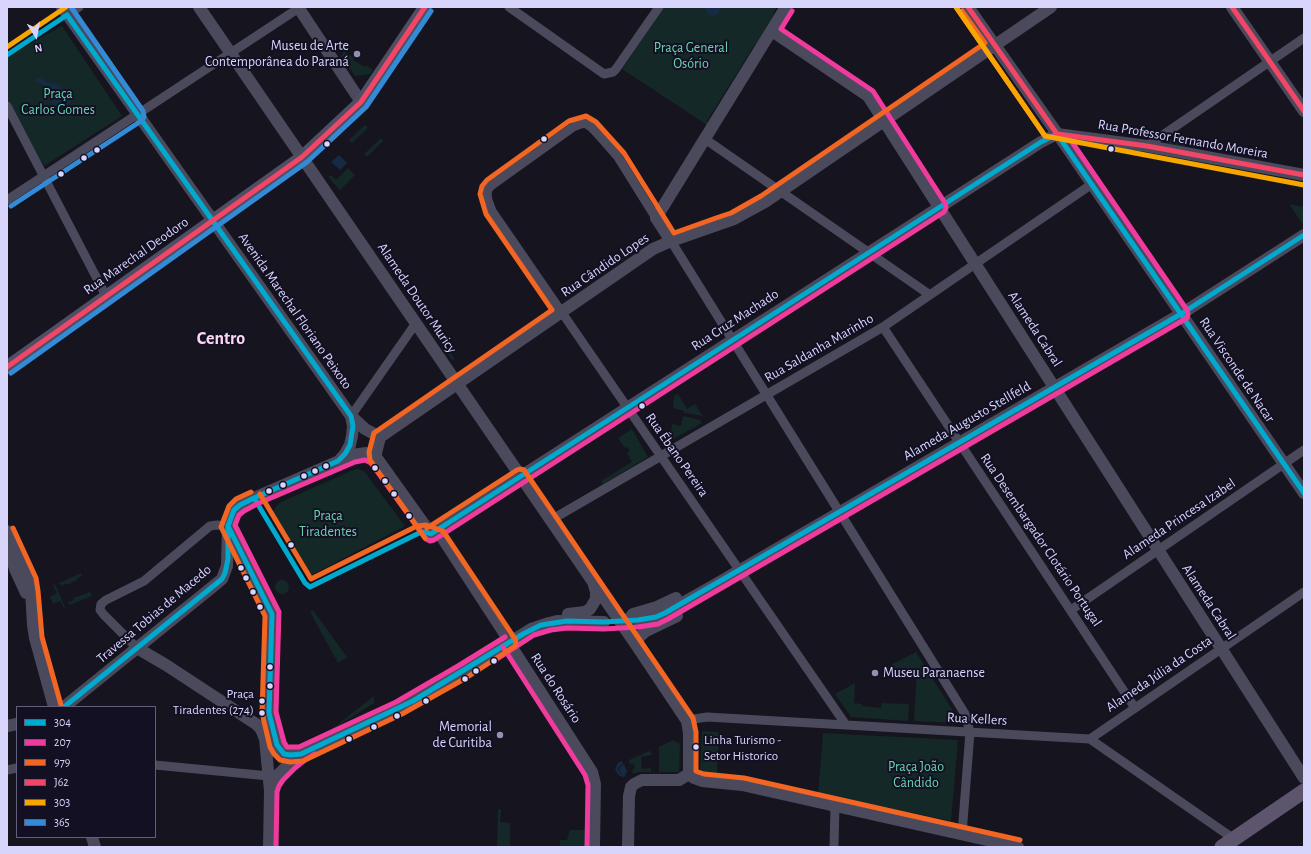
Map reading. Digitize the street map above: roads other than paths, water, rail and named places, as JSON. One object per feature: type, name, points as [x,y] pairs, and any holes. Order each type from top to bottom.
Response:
[{"type":"main road","name":"Rua Marechal Deodoro","points":[[7,367],[302,157],[361,102],[425,7]]},
{"type":"main road","points":[[1228,843],[1304,791]]},
{"type":"street","name":"Avenida Marechal Floriano Peixoto","points":[[62,7],[351,416],[365,429],[380,437]]},
{"type":"street","name":"Alameda Doutor Muricy","points":[[199,7],[521,476],[687,722],[690,733],[689,774]]},
{"type":"street","points":[[7,200],[231,53],[298,7],[361,102]]},
{"type":"street","points":[[508,7],[600,72],[607,74],[613,72],[658,7]]},
{"type":"street","name":"Rua Cândido Lopes","points":[[656,218],[786,7]]},
{"type":"street","name":"Rua Visconde de Nacar","points":[[968,7],[1092,184],[1304,493]]},
{"type":"street","name":"Rua Cândido Lopes","points":[[380,437],[653,250],[671,241],[734,219],[765,202],[1050,7]]},
{"type":"street","points":[[1232,7],[1304,111]]},
{"type":"street","name":"Alameda Cabral","points":[[772,31],[868,96],[1304,778]]},
{"type":"street","points":[[1147,146],[1304,38]]},
{"type":"street","points":[[7,106],[106,296]]},
{"type":"street","name":"Rua Ébano Pereira","points":[[656,218],[618,157],[596,132],[585,124],[578,124],[573,127],[492,185],[488,189],[487,195],[492,211],[846,725]]},
{"type":"street","name":"Rua Professor Fernando Moreira","points":[[1057,134],[1147,146],[1304,175]]},
{"type":"street","name":"Rua Cruz Machado","points":[[431,534],[1040,142],[1057,134]]},
{"type":"street","points":[[705,139],[930,295]]},
{"type":"street","name":"Rua Saldanha Marinho","points":[[551,520],[883,327],[1092,184]]},
{"type":"street","points":[[656,218],[965,714],[970,732],[962,834]]},
{"type":"street","name":"Alameda Augusto Stellfeld","points":[[638,620],[656,617],[665,613],[960,443],[1181,314],[1304,235]]},
{"type":"street","points":[[338,461],[347,449],[352,436],[353,426],[351,416],[416,323]]},
{"type":"street","name":"Rua Desembargador Clotário Portugal","points":[[883,327],[1135,708]]},
{"type":"street","points":[[376,457],[380,437]]},
{"type":"street","name":"Alameda Princesa Izabel","points":[[1071,610],[1304,450]]},
{"type":"street","points":[[301,754],[284,754],[280,750],[275,739],[269,713],[272,614],[228,526],[234,510],[243,503],[338,461],[362,453],[370,454],[376,457],[431,534]]},
{"type":"street","points":[[228,526],[210,526],[148,579],[106,600],[100,606],[100,610],[104,616],[137,648],[166,665],[256,724],[263,733],[270,791],[269,847]]},
{"type":"street","name":"Travessa Tobias de Macedo","points":[[65,706],[222,579],[228,559],[228,526]]},
{"type":"street","points":[[7,531],[29,580],[33,606],[35,638],[54,706]]},
{"type":"street","name":"Rua do Rosário","points":[[431,534],[440,537],[590,766],[595,784],[594,847]]},
{"type":"street","points":[[7,538],[15,569],[33,606]]},
{"type":"street","points":[[625,629],[632,614],[665,604],[728,568],[739,570],[734,582],[669,620],[646,631],[639,637],[637,646]]},
{"type":"street","points":[[509,643],[513,634],[527,624],[536,620],[559,615],[585,612],[590,609],[596,599],[596,592],[593,582]]},
{"type":"street","name":"Alameda Júlia da Costa","points":[[1090,739],[1304,592]]},
{"type":"street","points":[[270,791],[277,776],[301,754],[413,701],[531,629],[549,622],[604,622]]},
{"type":"street","points":[[256,724],[262,721],[269,713]]},
{"type":"street","name":"Rua Kellers","points":[[687,722],[694,719],[706,718],[1090,739]]},
{"type":"street","points":[[1090,739],[1228,843]]},
{"type":"street","points":[[156,766],[268,776]]},
{"type":"street","points":[[628,847],[629,796],[631,787],[642,780],[679,780],[689,774],[702,781],[733,783],[1018,847]]},
{"type":"street","points":[[834,847],[835,806]]},
{"type":"water","points":[[705,7],[720,7],[720,9],[718,14],[713,16],[708,14]]},
{"type":"water","name":"Praça Carlos Gomes","points":[[41,77],[46,82],[60,84],[63,91],[69,91],[72,95],[69,106],[62,108],[56,107],[53,104],[50,99],[56,93],[54,90],[36,82],[36,79]]},
{"type":"water","points":[[339,155],[347,163],[340,170],[331,162]]},
{"type":"water","points":[[622,761],[623,764],[618,768],[619,772],[624,775],[619,769],[624,764],[627,772],[625,774],[626,776],[623,777],[618,775],[615,769],[618,763]]},
{"type":"waterway","points":[[1233,171],[1304,185]]},
{"type":"place","name":"Museu de Arte Contemporânea do Paraná","points":[[357,54]]},
{"type":"place","name":"Museu Paranaense","points":[[875,673]]},
{"type":"place","name":"Praça Tiradentes (274)","points":[[262,701]]},
{"type":"place","name":"Memorial de Curitiba","points":[[500,735]]},
{"type":"place","name":"Linha Turismo - Setor Historico","points":[[696,747]]},
{"type":"district","name":"Centro","points":[[221,339]]},
{"type":"park label","name":"Praça General Osório","points":[[691,56]]},
{"type":"park label","name":"Praça Tiradentes","points":[[328,524]]},
{"type":"park label","name":"Praça João Cândido","points":[[916,776]]}]
